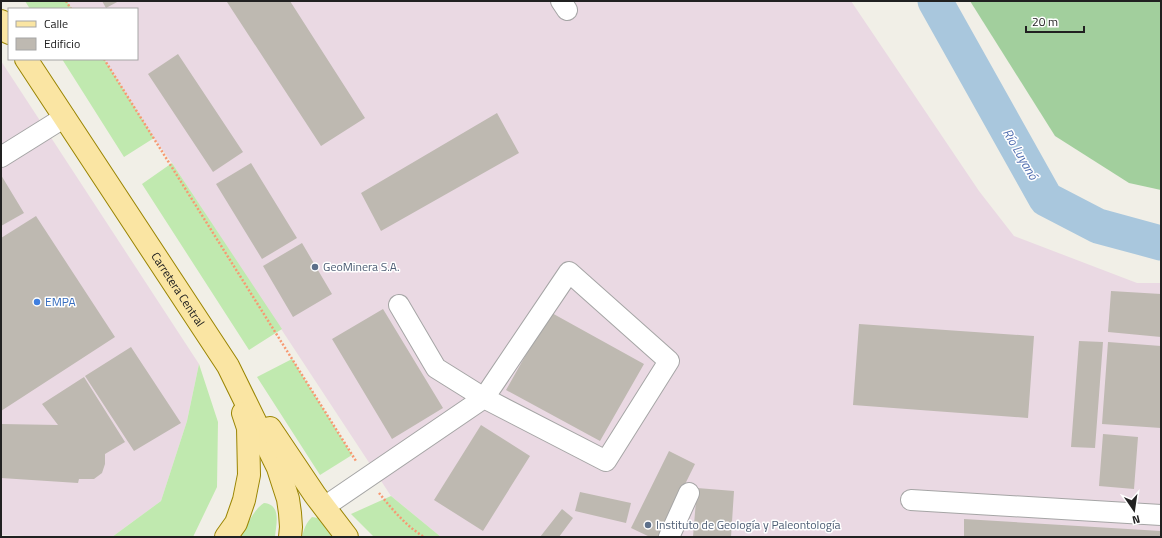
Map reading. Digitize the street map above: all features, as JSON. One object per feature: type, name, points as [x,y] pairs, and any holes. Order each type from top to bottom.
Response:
[{"type":"main road","points":[[1,21],[8,32]]},
{"type":"main road","name":"Carretera Central","points":[[27,60],[228,366],[278,468],[288,499],[291,527],[290,537]]},
{"type":"main road","points":[[228,366],[315,495],[347,537]]},
{"type":"main road","points":[[226,537],[236,523],[248,488],[249,475],[248,428],[228,366]]},
{"type":"lane","points":[[1,157],[65,117]]},
{"type":"lane","points":[[324,507],[484,398],[569,272],[669,361],[606,461],[484,398],[436,368],[399,305]]},
{"type":"lane","points":[[669,537],[689,493]]},
{"type":"lane","points":[[911,500],[1161,516]]},
{"type":"path","points":[[105,60],[367,478],[394,511],[416,532],[424,537]]},
{"type":"shaded area","points":[[67,1],[851,1],[979,191],[1014,236],[1137,283],[1161,283],[1161,537],[441,537],[391,496],[172,163],[154,138],[105,60],[138,60],[138,8],[71,8]]},
{"type":"shaded area","points":[[1,61],[199,364],[187,421],[161,501],[112,537],[1,535]]},
{"type":"green space","points":[[25,1],[67,1],[71,8],[29,8]]},
{"type":"green space","points":[[970,1],[1161,1],[1161,190],[1129,183],[1055,136]]},
{"type":"green space","points":[[63,60],[105,60],[154,138],[124,157]]},
{"type":"green space","points":[[172,163],[282,329],[249,350],[142,184]]},
{"type":"green space","points":[[292,359],[352,455],[320,475],[257,377]]},
{"type":"green space","points":[[199,364],[218,422],[217,487],[193,537],[112,537],[161,501],[187,421]]},
{"type":"green space","points":[[391,496],[441,537],[374,537],[351,514]]},
{"type":"green space","points":[[264,503],[273,507],[276,511],[277,521],[275,537],[240,537],[253,514]]},
{"type":"green space","points":[[312,517],[318,518],[332,537],[302,537],[308,522]]},
{"type":"building","points":[[102,1],[119,1],[106,8]]},
{"type":"building","points":[[290,1],[365,118],[321,146],[227,2]]},
{"type":"building","points":[[178,54],[243,152],[213,172],[148,74]]},
{"type":"building","points":[[497,113],[519,153],[381,231],[361,193]]},
{"type":"building","points":[[251,163],[297,238],[262,259],[216,184]]},
{"type":"building","points":[[1,175],[24,213],[1,226]]},
{"type":"building","points":[[36,216],[115,337],[1,411],[1,238]]},
{"type":"building","points":[[302,243],[332,294],[293,317],[263,266]]},
{"type":"building","points":[[1111,291],[1161,294],[1161,337],[1108,332]]},
{"type":"building","points":[[383,309],[443,408],[392,439],[332,339]]},
{"type":"building","points":[[550,312],[644,364],[600,441],[506,390]]},
{"type":"building","points":[[859,324],[1034,336],[1028,418],[853,405]]},
{"type":"building","points":[[1079,341],[1103,342],[1095,448],[1071,447]]},
{"type":"building","points":[[1108,342],[1161,346],[1161,428],[1102,424]]},
{"type":"building","points":[[131,347],[181,423],[134,451],[85,376]]},
{"type":"building","points":[[84,377],[125,442],[105,454],[105,464],[102,473],[94,479],[79,479],[78,483],[1,478],[1,424],[58,425],[42,404]]},
{"type":"building","points":[[481,425],[530,456],[483,531],[434,500]]},
{"type":"building","points":[[1103,434],[1138,437],[1134,489],[1099,486]]},
{"type":"building","points":[[669,451],[695,464],[659,537],[650,537],[631,528]]},
{"type":"building","points":[[697,488],[734,491],[731,537],[693,537]]},
{"type":"building","points":[[580,492],[631,503],[626,523],[575,511]]},
{"type":"building","points":[[562,509],[573,518],[559,537],[540,537]]},
{"type":"building","points":[[964,519],[1161,531],[1161,537],[964,537]]},
{"type":"waterway","name":"Río Luyanó","points":[[935,1],[1046,199],[1098,226],[1161,243]]},
{"type":"place","name":"GeoMinera S.A.","points":[[315,267]]},
{"type":"place","name":"EMPA","points":[[37,302]]},
{"type":"place","name":"Instituto de Geología y Paleontología","points":[[648,525]]}]
